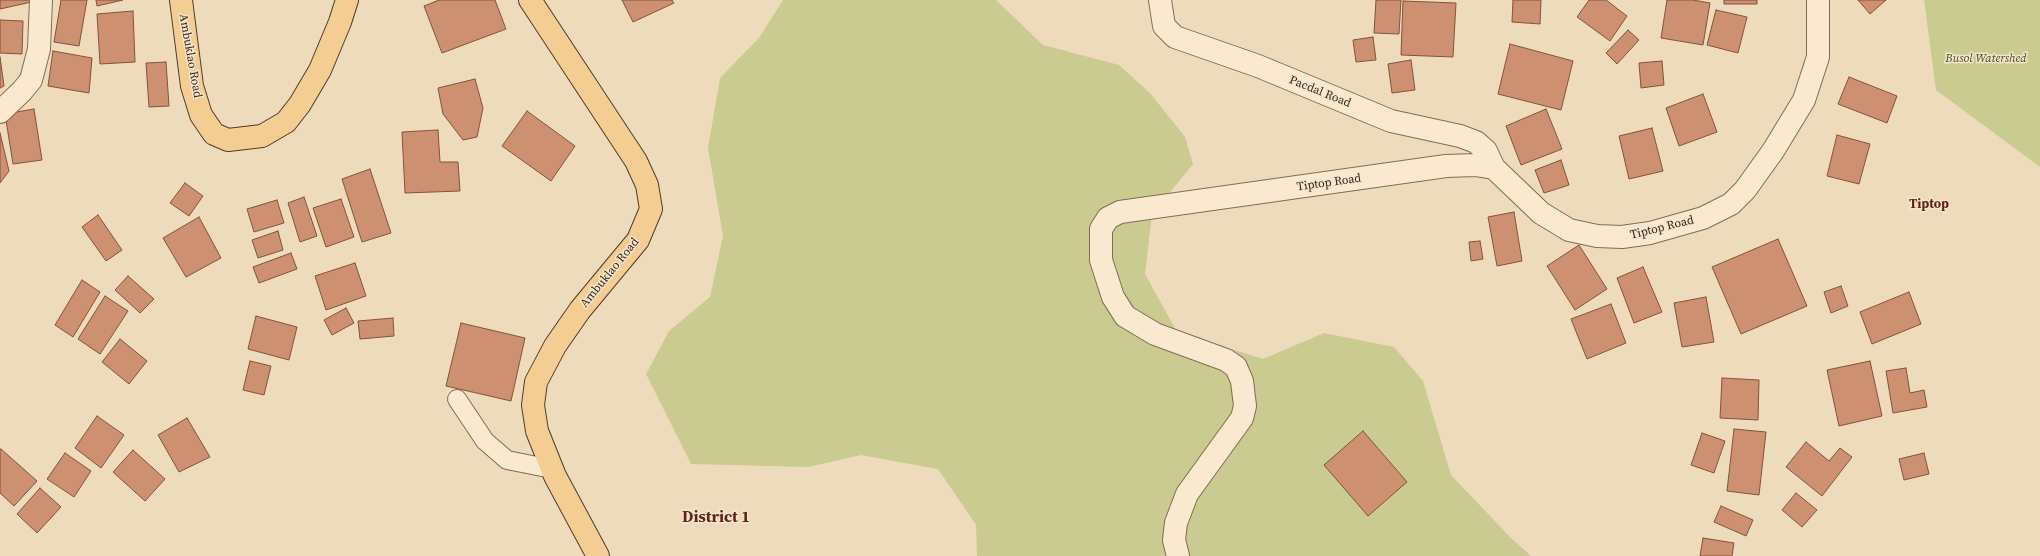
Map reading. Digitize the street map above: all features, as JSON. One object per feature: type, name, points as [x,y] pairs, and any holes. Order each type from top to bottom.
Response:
[{"type":"main road","name":"Ambuklao Road","points":[[181,0],[192,86],[202,115],[214,134],[228,140],[262,136],[286,122],[300,104],[320,70],[340,22],[347,0]]},
{"type":"main road","name":"Ambuklao Road","points":[[530,0],[636,161],[648,185],[650,209],[638,240],[580,310],[555,346],[536,382],[533,405],[537,431],[552,469],[598,556]]},
{"type":"street","points":[[0,112],[31,80],[39,50],[41,0]]},
{"type":"street","name":"Pacdal Road","points":[[1160,0],[1164,26],[1174,37],[1258,66],[1391,121],[1460,136],[1476,142],[1486,151],[1494,168]]},
{"type":"street","name":"Tiptop Road","points":[[1178,556],[1174,540],[1176,523],[1187,494],[1242,418],[1245,406],[1242,382],[1236,367],[1226,360],[1155,334],[1125,316],[1113,296],[1101,260],[1101,229],[1108,218],[1120,212],[1446,166],[1475,165],[1494,168],[1541,213],[1569,230],[1597,236],[1622,237],[1650,233],[1703,218],[1731,204],[1745,190],[1773,151],[1804,100],[1818,57],[1818,0]]},
{"type":"lane","points":[[457,399],[485,441],[507,460],[552,469]]},
{"type":"green space","points":[[783,0],[996,0],[1043,45],[1119,65],[1150,93],[1185,137],[1193,164],[1152,214],[1145,274],[1177,332],[1263,359],[1324,333],[1394,347],[1423,381],[1451,475],[1510,537],[1531,556],[977,556],[976,525],[938,469],[861,455],[808,467],[691,464],[646,374],[669,331],[710,297],[723,236],[708,148],[720,78],[759,38]]},
{"type":"green space","name":"Busol Watershed","points":[[1924,0],[2040,0],[2040,167],[1936,90]]},
{"type":"building","points":[[0,0],[36,0],[36,1],[0,9]]},
{"type":"building","points":[[61,0],[87,0],[79,46],[54,42]]},
{"type":"building","points":[[96,0],[123,0],[97,6]]},
{"type":"building","points":[[439,0],[495,0],[506,29],[442,53],[424,6]]},
{"type":"building","points":[[622,0],[672,0],[674,3],[633,22]]},
{"type":"building","points":[[1376,0],[1401,0],[1399,34],[1374,33]]},
{"type":"building","points":[[1513,0],[1541,0],[1540,24],[1512,22]]},
{"type":"building","points":[[1589,0],[1606,0],[1627,16],[1610,41],[1577,17]]},
{"type":"building","points":[[1667,0],[1693,0],[1710,3],[1703,45],[1661,38]]},
{"type":"building","points":[[1724,0],[1757,0],[1757,4],[1724,4]]},
{"type":"building","points":[[1858,0],[1886,0],[1870,14]]},
{"type":"building","points":[[1403,1],[1456,3],[1453,57],[1401,55]]},
{"type":"building","points":[[1716,10],[1747,17],[1738,53],[1707,45]]},
{"type":"building","points":[[133,11],[135,62],[100,64],[97,14]]},
{"type":"building","points":[[0,20],[23,21],[22,54],[0,53]]},
{"type":"building","points":[[1628,30],[1639,40],[1617,64],[1606,53]]},
{"type":"building","points":[[1373,37],[1376,60],[1356,62],[1353,40]]},
{"type":"building","points":[[1510,44],[1573,61],[1561,110],[1498,94]]},
{"type":"building","points":[[53,51],[92,58],[89,93],[48,86]]},
{"type":"building","points":[[0,57],[4,86],[0,88]]},
{"type":"building","points":[[1411,60],[1415,90],[1392,93],[1388,64]]},
{"type":"building","points":[[1662,61],[1664,85],[1641,88],[1639,63]]},
{"type":"building","points":[[166,62],[169,106],[149,107],[146,63]]},
{"type":"building","points":[[1849,77],[1897,96],[1887,123],[1838,104]]},
{"type":"building","points":[[475,79],[483,108],[477,137],[463,140],[443,114],[438,88]]},
{"type":"building","points":[[1703,94],[1717,132],[1679,146],[1666,108]]},
{"type":"building","points":[[34,109],[42,160],[13,164],[5,114]]},
{"type":"building","points":[[1546,109],[1562,149],[1521,165],[1506,126]]},
{"type":"building","points":[[527,111],[575,146],[551,181],[502,146]]},
{"type":"building","points":[[1652,128],[1663,171],[1629,179],[1619,136]]},
{"type":"building","points":[[438,130],[440,162],[458,162],[460,191],[405,193],[402,132]]},
{"type":"building","points":[[0,133],[9,171],[0,183]]},
{"type":"building","points":[[1837,135],[1870,144],[1859,184],[1827,176]]},
{"type":"building","points":[[1561,160],[1569,185],[1544,193],[1535,170]]},
{"type":"building","points":[[370,169],[391,233],[362,242],[342,179]]},
{"type":"building","points":[[185,183],[203,196],[189,216],[170,203]]},
{"type":"building","points":[[304,197],[317,236],[300,242],[288,203]]},
{"type":"building","points":[[341,199],[354,237],[326,247],[313,208]]},
{"type":"building","points":[[277,200],[284,223],[254,232],[247,209]]},
{"type":"building","points":[[1514,212],[1522,261],[1497,266],[1488,217]]},
{"type":"building","points":[[98,215],[122,250],[106,261],[82,227]]},
{"type":"building","points":[[199,217],[221,258],[186,277],[163,238]]},
{"type":"building","points":[[278,231],[283,250],[258,258],[252,240]]},
{"type":"building","points":[[1778,239],[1807,306],[1741,334],[1712,267]]},
{"type":"building","points":[[1480,241],[1483,259],[1471,261],[1469,242]]},
{"type":"building","points":[[1579,245],[1607,289],[1575,310],[1547,266]]},
{"type":"building","points":[[291,253],[297,269],[259,283],[253,267]]},
{"type":"building","points":[[355,263],[366,296],[326,310],[315,276]]},
{"type":"building","points":[[1643,267],[1662,312],[1634,323],[1617,278]]},
{"type":"building","points":[[128,276],[154,299],[140,313],[115,290]]},
{"type":"building","points":[[82,280],[100,292],[73,337],[55,325]]},
{"type":"building","points":[[1841,286],[1848,306],[1831,313],[1824,292]]},
{"type":"building","points":[[1909,292],[1921,324],[1872,344],[1860,312]]},
{"type":"building","points":[[105,296],[128,311],[100,354],[78,339]]},
{"type":"building","points":[[1706,297],[1714,342],[1682,347],[1674,303]]},
{"type":"building","points":[[1611,304],[1626,343],[1587,359],[1571,319]]},
{"type":"building","points":[[346,308],[354,323],[332,335],[324,320]]},
{"type":"building","points":[[256,316],[297,327],[289,360],[248,349]]},
{"type":"building","points":[[393,318],[394,336],[360,339],[358,321]]},
{"type":"building","points":[[461,323],[525,338],[511,401],[446,386]]},
{"type":"building","points":[[120,339],[147,361],[129,384],[102,362]]},
{"type":"building","points":[[250,361],[271,366],[264,395],[243,390]]},
{"type":"building","points":[[1870,361],[1882,416],[1839,426],[1827,370]]},
{"type":"building","points":[[1906,368],[1910,393],[1924,390],[1927,407],[1893,413],[1886,371]]},
{"type":"building","points":[[1722,378],[1759,380],[1758,420],[1720,418]]},
{"type":"building","points":[[97,416],[124,435],[101,468],[75,448]]},
{"type":"building","points":[[187,418],[210,457],[179,472],[158,435]]},
{"type":"building","points":[[1734,429],[1766,432],[1759,495],[1727,491]]},
{"type":"building","points":[[1363,431],[1407,482],[1368,516],[1324,465]]},
{"type":"building","points":[[1702,433],[1725,441],[1714,473],[1691,465]]},
{"type":"building","points":[[1806,442],[1829,461],[1840,448],[1852,457],[1822,496],[1786,467]]},
{"type":"building","points":[[1,449],[37,481],[14,506],[0,493]]},
{"type":"building","points":[[133,450],[165,479],[145,501],[113,472]]},
{"type":"building","points":[[65,453],[91,471],[74,497],[47,479]]},
{"type":"building","points":[[1924,453],[1929,474],[1904,480],[1899,459]]},
{"type":"building","points":[[40,488],[61,507],[37,533],[17,514]]},
{"type":"building","points":[[1796,493],[1817,510],[1802,527],[1782,510]]},
{"type":"building","points":[[1721,506],[1753,520],[1746,536],[1714,522]]},
{"type":"building","points":[[1703,538],[1734,543],[1732,556],[1700,556]]},
{"type":"district","name":"Tiptop","points":[[1929,205]]},
{"type":"district","name":"District 1","points":[[716,518]]}]
